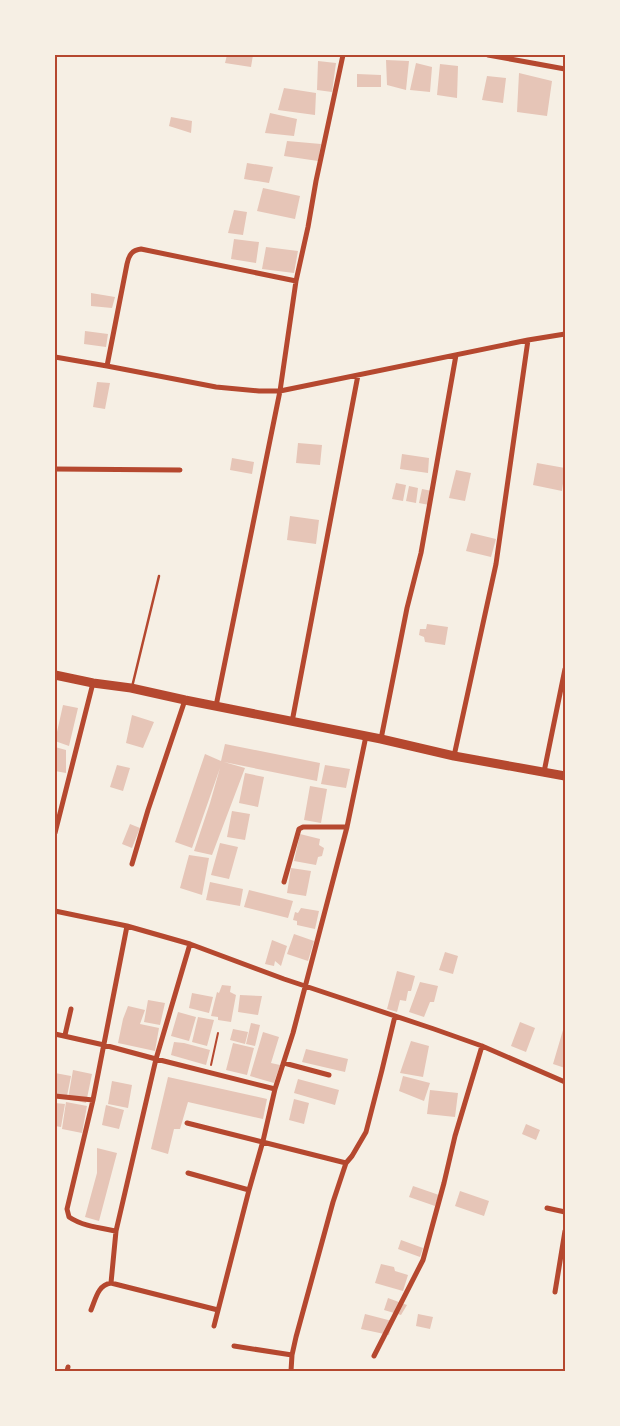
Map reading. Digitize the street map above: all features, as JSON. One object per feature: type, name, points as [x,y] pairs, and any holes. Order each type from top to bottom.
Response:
[{"type":"highway","points":[[55,675],[131,688],[381,739],[454,756],[565,776]]},
{"type":"street","points":[[216,706],[280,391],[296,282],[343,55]]},
{"type":"street","points":[[488,55],[565,69]]},
{"type":"street","points":[[107,366],[128,258],[134,250],[141,249],[296,282]]},
{"type":"street","points":[[55,357],[216,386],[259,391],[280,391],[565,334]]},
{"type":"street","points":[[454,756],[496,564],[528,340]]},
{"type":"street","points":[[381,739],[405,617],[421,553],[456,355]]},
{"type":"street","points":[[292,722],[358,375]]},
{"type":"street","points":[[55,469],[180,470]]},
{"type":"street","points":[[544,772],[565,669]]},
{"type":"street","points":[[55,833],[93,683]]},
{"type":"street","points":[[132,864],[185,700]]},
{"type":"street","points":[[214,1326],[248,1190],[263,1141],[275,1089],[293,1033],[347,827],[366,736]]},
{"type":"street","points":[[284,882],[299,829],[308,827],[347,827]]},
{"type":"street","points":[[55,911],[127,926],[190,944],[305,986],[482,1046],[565,1082]]},
{"type":"street","points":[[116,1231],[73,1220],[69,1217],[67,1209],[93,1100],[127,926]]},
{"type":"street","points":[[111,1282],[116,1231],[156,1059],[190,944]]},
{"type":"street","points":[[65,1035],[71,1009]]},
{"type":"street","points":[[291,1371],[292,1355],[333,1202],[346,1163],[366,1132],[395,1016]]},
{"type":"street","points":[[55,1034],[275,1089]]},
{"type":"street","points":[[374,1356],[423,1260],[444,1183],[454,1136],[482,1046]]},
{"type":"street","points":[[284,1063],[329,1075]]},
{"type":"street","points":[[55,1096],[93,1100]]},
{"type":"street","points":[[187,1123],[346,1163]]},
{"type":"street","points":[[188,1173],[248,1190]]},
{"type":"street","points":[[547,1208],[565,1212]]},
{"type":"street","points":[[555,1292],[565,1231]]},
{"type":"street","points":[[91,1310],[100,1288],[111,1282],[218,1310]]},
{"type":"street","points":[[234,1346],[292,1355]]},
{"type":"lane","points":[[131,688],[159,576]]},
{"type":"path","points":[[209,1072],[218,1033]]},
{"type":"building","points":[[227,55],[253,55],[251,67],[225,63]]},
{"type":"building","points":[[386,60],[409,61],[406,90],[387,85]]},
{"type":"building","points":[[318,61],[336,63],[332,92],[317,90]]},
{"type":"building","points":[[416,63],[432,67],[430,92],[410,90]]},
{"type":"building","points":[[440,64],[458,66],[457,98],[437,95]]},
{"type":"building","points":[[519,73],[552,81],[547,116],[517,112]]},
{"type":"building","points":[[357,74],[381,75],[381,87],[357,87]]},
{"type":"building","points":[[487,76],[506,78],[503,103],[482,100]]},
{"type":"building","points":[[284,88],[316,93],[315,115],[278,110]]},
{"type":"building","points":[[270,113],[297,119],[294,136],[265,133]]},
{"type":"building","points":[[171,117],[192,121],[191,133],[169,126]]},
{"type":"building","points":[[287,141],[321,144],[318,161],[284,156]]},
{"type":"building","points":[[247,163],[273,167],[269,183],[244,179]]},
{"type":"building","points":[[263,188],[300,196],[295,219],[257,211]]},
{"type":"building","points":[[234,210],[247,212],[243,235],[228,233]]},
{"type":"building","points":[[234,239],[259,242],[256,263],[231,259]]},
{"type":"building","points":[[266,247],[298,251],[294,273],[262,269]]},
{"type":"building","points":[[91,293],[115,297],[112,308],[91,306]]},
{"type":"building","points":[[85,331],[108,334],[106,347],[84,344]]},
{"type":"building","points":[[97,382],[110,383],[105,409],[93,407]]},
{"type":"building","points":[[298,443],[322,445],[320,465],[296,463]]},
{"type":"building","points":[[402,454],[429,458],[428,473],[400,469]]},
{"type":"building","points":[[232,458],[254,462],[252,474],[230,470]]},
{"type":"building","points":[[537,463],[565,468],[562,491],[533,485]]},
{"type":"building","points":[[456,470],[471,473],[465,501],[449,498]]},
{"type":"building","points":[[396,483],[406,485],[403,501],[392,499]]},
{"type":"building","points":[[409,486],[418,488],[416,503],[406,501]]},
{"type":"building","points":[[422,489],[432,491],[429,505],[419,503]]},
{"type":"building","points":[[290,516],[319,520],[316,544],[287,540]]},
{"type":"building","points":[[471,533],[496,539],[491,557],[466,551]]},
{"type":"building","points":[[427,624],[448,627],[445,645],[425,642],[424,637],[419,635],[420,629],[426,629]]},
{"type":"building","points":[[63,705],[78,708],[69,746],[55,741]]},
{"type":"building","points":[[132,715],[154,722],[143,748],[126,743]]},
{"type":"building","points":[[225,744],[320,763],[317,781],[224,762],[245,768],[212,855],[194,851],[220,768],[192,848],[175,842],[205,754],[221,761]]},
{"type":"building","points":[[55,747],[66,750],[66,773],[55,771]]},
{"type":"building","points":[[117,765],[130,768],[123,791],[110,787]]},
{"type":"building","points":[[325,765],[350,769],[346,788],[321,784]]},
{"type":"building","points":[[245,773],[264,777],[258,807],[239,803]]},
{"type":"building","points":[[310,786],[327,789],[321,823],[304,820]]},
{"type":"building","points":[[232,811],[250,814],[245,840],[227,837]]},
{"type":"building","points":[[130,824],[140,828],[132,848],[122,844]]},
{"type":"building","points":[[300,834],[320,839],[319,845],[324,848],[322,856],[318,857],[316,865],[294,861]]},
{"type":"building","points":[[220,843],[238,847],[229,879],[211,875]]},
{"type":"building","points":[[189,855],[209,858],[202,895],[180,888]]},
{"type":"building","points":[[291,868],[311,871],[306,896],[287,893]]},
{"type":"building","points":[[210,882],[243,889],[240,906],[206,900]]},
{"type":"building","points":[[249,890],[293,901],[288,918],[244,907]]},
{"type":"building","points":[[301,908],[319,911],[315,929],[297,925],[297,921],[293,920],[295,912],[298,913]]},
{"type":"building","points":[[294,934],[314,941],[308,961],[287,954]]},
{"type":"building","points":[[272,940],[287,946],[281,966],[275,961],[274,966],[265,964]]},
{"type":"building","points":[[445,952],[458,956],[453,974],[439,970]]},
{"type":"building","points":[[397,971],[415,976],[411,991],[408,991],[406,1001],[400,1000],[397,1012],[387,1009]]},
{"type":"building","points":[[420,982],[438,986],[434,1002],[430,1002],[424,1017],[409,1012]]},
{"type":"building","points":[[222,985],[231,986],[230,992],[236,995],[231,1022],[218,1020],[218,1017],[211,1016],[217,992],[219,993]]},
{"type":"building","points":[[192,993],[213,997],[209,1013],[189,1008]]},
{"type":"building","points":[[240,995],[262,996],[258,1015],[238,1012]]},
{"type":"building","points":[[148,1000],[165,1003],[160,1025],[144,1022]]},
{"type":"building","points":[[128,1006],[145,1010],[140,1024],[159,1028],[155,1051],[118,1043]]},
{"type":"building","points":[[178,1012],[196,1017],[189,1041],[171,1036]]},
{"type":"building","points":[[198,1017],[214,1020],[207,1046],[192,1042]]},
{"type":"building","points":[[520,1022],[535,1028],[526,1052],[511,1046]]},
{"type":"building","points":[[251,1023],[260,1025],[255,1046],[246,1044]]},
{"type":"building","points":[[233,1029],[248,1032],[245,1044],[230,1040]]},
{"type":"building","points":[[563,1030],[565,1031],[565,1068],[553,1064]]},
{"type":"building","points":[[263,1032],[279,1037],[271,1063],[280,1065],[274,1083],[250,1076]]},
{"type":"building","points":[[411,1041],[429,1046],[423,1077],[400,1073]]},
{"type":"building","points":[[174,1042],[210,1050],[206,1065],[171,1055]]},
{"type":"building","points":[[233,1043],[254,1048],[247,1075],[226,1070]]},
{"type":"building","points":[[306,1049],[348,1059],[345,1072],[302,1062]]},
{"type":"building","points":[[73,1070],[92,1074],[86,1103],[68,1099]]},
{"type":"building","points":[[55,1073],[71,1076],[67,1096],[55,1094]]},
{"type":"building","points":[[403,1076],[430,1083],[424,1101],[399,1091]]},
{"type":"building","points":[[168,1077],[267,1099],[263,1119],[188,1102],[180,1129],[174,1129],[168,1154],[151,1149]]},
{"type":"building","points":[[298,1079],[339,1090],[335,1105],[294,1093]]},
{"type":"building","points":[[112,1081],[132,1085],[128,1108],[108,1104]]},
{"type":"building","points":[[430,1090],[458,1093],[455,1117],[427,1114]]},
{"type":"building","points":[[294,1099],[309,1103],[304,1124],[289,1120]]},
{"type":"building","points":[[66,1102],[87,1106],[82,1133],[62,1129]]},
{"type":"building","points":[[55,1103],[65,1104],[61,1127],[55,1126]]},
{"type":"building","points":[[106,1105],[124,1110],[119,1129],[102,1125]]},
{"type":"building","points":[[526,1124],[540,1130],[536,1140],[522,1134]]},
{"type":"building","points":[[97,1148],[117,1153],[99,1221],[85,1217],[97,1173]]},
{"type":"building","points":[[413,1186],[439,1195],[435,1206],[409,1197]]},
{"type":"building","points":[[460,1191],[489,1201],[484,1216],[455,1206]]},
{"type":"building","points":[[401,1240],[423,1248],[420,1257],[398,1249]]},
{"type":"building","points":[[381,1264],[394,1267],[395,1271],[408,1275],[403,1291],[375,1283]]},
{"type":"building","points":[[388,1298],[407,1305],[401,1315],[384,1310]]},
{"type":"building","points":[[365,1314],[392,1321],[389,1335],[361,1329]]},
{"type":"building","points":[[418,1314],[433,1317],[430,1329],[416,1326]]}]
